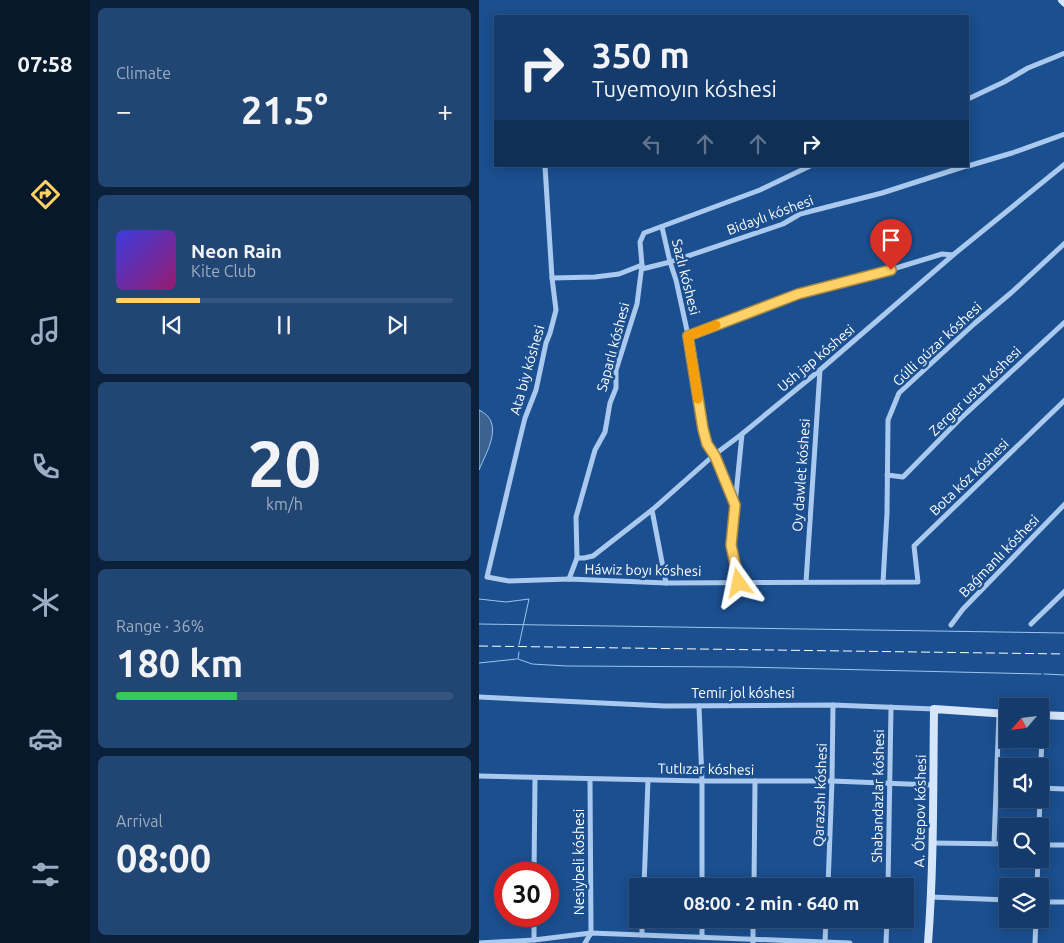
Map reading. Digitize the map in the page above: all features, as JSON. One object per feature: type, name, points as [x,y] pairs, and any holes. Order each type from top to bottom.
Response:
[{"type":"street","points":[[969,99],[1028,68],[1064,53]]},
{"type":"street","name":"Bidaylı kóshesi","points":[[969,165],[1012,153],[1064,134]]},
{"type":"street","name":"Ush jap kóshesi","points":[[577,558],[593,556],[651,510],[820,370],[953,255],[1064,164]]},
{"type":"street","name":"Ata biy kóshesi","points":[[487,577],[525,418],[536,390],[546,343],[556,310],[552,278],[545,167]]},
{"type":"street","points":[[662,227],[760,190],[808,167]]},
{"type":"street","name":"Bidaylı kóshesi","points":[[552,278],[595,277],[619,274],[642,267],[670,262],[783,224],[801,214],[883,193],[964,167]]},
{"type":"street","name":"Sazlı kóshesi","points":[[662,227],[688,336],[703,429],[707,444],[715,456],[735,505]]},
{"type":"street","name":"Saparlı kóshesi","points":[[569,579],[577,558],[576,517],[595,450],[605,432],[610,403],[616,388],[616,370],[637,304],[642,267],[640,242],[644,233],[662,227]]},
{"type":"street","name":"Gúlli gúzar kóshesi","points":[[883,582],[887,513],[888,420],[899,393],[1064,243]]},
{"type":"street","points":[[688,336],[798,294],[873,275],[942,254],[953,255]]},
{"type":"street","name":"Zerger usta kóshesi","points":[[887,475],[903,478],[960,419],[1064,322]]},
{"type":"street","name":"Oy dawlet kóshesi","points":[[806,582],[820,370]]},
{"type":"street","name":"Bota kóz kóshesi","points":[[919,582],[914,546],[1064,400]]},
{"type":"street","name":"Sazlı kóshesi","points":[[739,583],[731,545],[742,434]]},
{"type":"street","name":"Baǵmanlı kóshesi","points":[[951,625],[963,609],[1064,504]]},
{"type":"street","points":[[651,510],[666,583]]},
{"type":"street","name":"Háwiz boyı kóshesi","points":[[487,577],[509,581],[569,579],[666,583],[919,582]]},
{"type":"street","points":[[1031,624],[1064,591]]},
{"type":"street","name":"Temir jol kóshesi","points":[[479,697],[699,706],[833,705],[999,713]]},
{"type":"street","name":"Qarazshı kóshesi","points":[[828,878],[833,705]]},
{"type":"street","points":[[699,706],[702,781],[702,878]]},
{"type":"street","name":"Shabandazlar kóshesi","points":[[888,878],[891,707]]},
{"type":"street","name":"A. Ótepov kóshesi","points":[[928,943],[933,843],[934,709]]},
{"type":"street","points":[[994,844],[999,713]]},
{"type":"street","points":[[1049,715],[1064,716]]},
{"type":"street","name":"Tutlızar kóshesi","points":[[479,776],[702,781],[890,782],[933,785]]},
{"type":"street","points":[[534,862],[535,778]]},
{"type":"street","name":"Nesiybeli kóshesi","points":[[585,943],[591,933],[590,779]]},
{"type":"street","points":[[644,878],[648,780]]},
{"type":"street","points":[[754,878],[755,781]]},
{"type":"street","points":[[1049,788],[1064,789]]},
{"type":"street","points":[[933,843],[999,844]]},
{"type":"street","points":[[1049,845],[1064,845]]},
{"type":"street","points":[[931,897],[999,900]]},
{"type":"street","points":[[1049,902],[1064,902]]},
{"type":"street","points":[[533,940],[534,927]]},
{"type":"street","points":[[642,928],[642,935]]},
{"type":"street","points":[[702,928],[702,937]]},
{"type":"street","points":[[753,928],[753,941]]},
{"type":"street","points":[[825,942],[826,928]]},
{"type":"street","points":[[886,943],[887,928]]},
{"type":"street","points":[[1035,943],[1036,928]]},
{"type":"street","points":[[479,943],[510,943],[591,933],[753,941],[850,943]]},
{"type":"street","points":[[673,943],[681,937]]},
{"type":"water","points":[[479,410],[487,415],[493,429],[489,446],[479,470]]},
{"type":"waterway","points":[[479,599],[506,602],[529,599],[519,645]]},
{"type":"waterway","points":[[479,624],[1065,633]]},
{"type":"waterway","points":[[519,652],[518,659],[532,664],[567,666],[741,667],[1041,674]]},
{"type":"waterway","points":[[479,663],[517,659]]},
{"type":"waterway","points":[[1044,674],[1065,675]]},
{"type":"railway","points":[[479,646],[1065,654]]},
{"type":"slow traffic","points":[[698,399],[688,336],[716,325]]},
{"type":"route","points":[[739,583],[731,545],[735,505],[715,456],[707,444],[688,336],[798,294],[891,270]]}]
